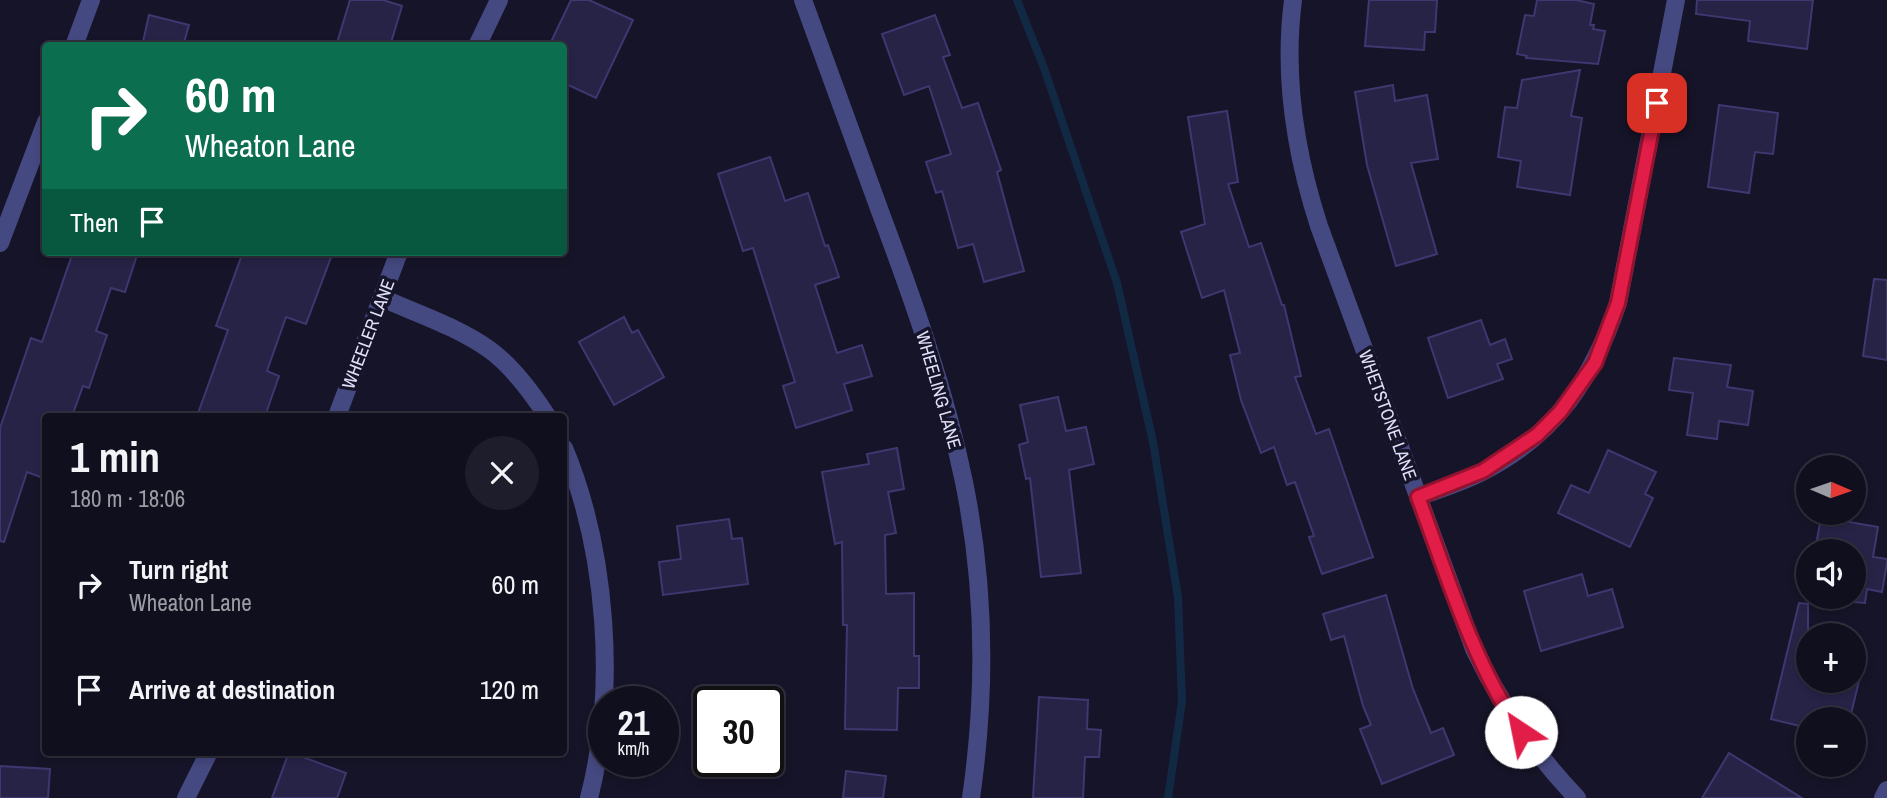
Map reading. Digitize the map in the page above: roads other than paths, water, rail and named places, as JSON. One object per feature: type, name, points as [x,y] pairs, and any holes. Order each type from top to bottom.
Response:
[{"type":"street","points":[[75,42],[91,0]]},
{"type":"street","points":[[479,42],[499,0]]},
{"type":"street","name":"WHEELING LANE","points":[[803,0],[929,347],[964,483],[979,607],[981,668],[971,798]]},
{"type":"street","name":"WHETSTONE LANE","points":[[1293,0],[1290,57],[1292,106],[1305,179],[1319,226],[1474,649],[1492,687],[1532,747],[1577,798]]},
{"type":"street","points":[[1418,497],[1483,471],[1537,435],[1560,412],[1595,363],[1618,303],[1676,0]]},
{"type":"street","points":[[0,243],[42,133]]},
{"type":"street","name":"WHEELER LANE","points":[[338,413],[398,256]]},
{"type":"street","points":[[382,298],[468,336],[492,351],[517,376],[545,413]]},
{"type":"street","points":[[567,457],[591,544],[603,627],[602,709],[589,798]]},
{"type":"street","points":[[186,798],[207,756]]},
{"type":"street","points":[[1883,798],[1887,790]]},
{"type":"waterway","points":[[1017,0],[1044,68],[1117,283],[1153,442],[1178,597],[1182,701],[1168,798]]}]
